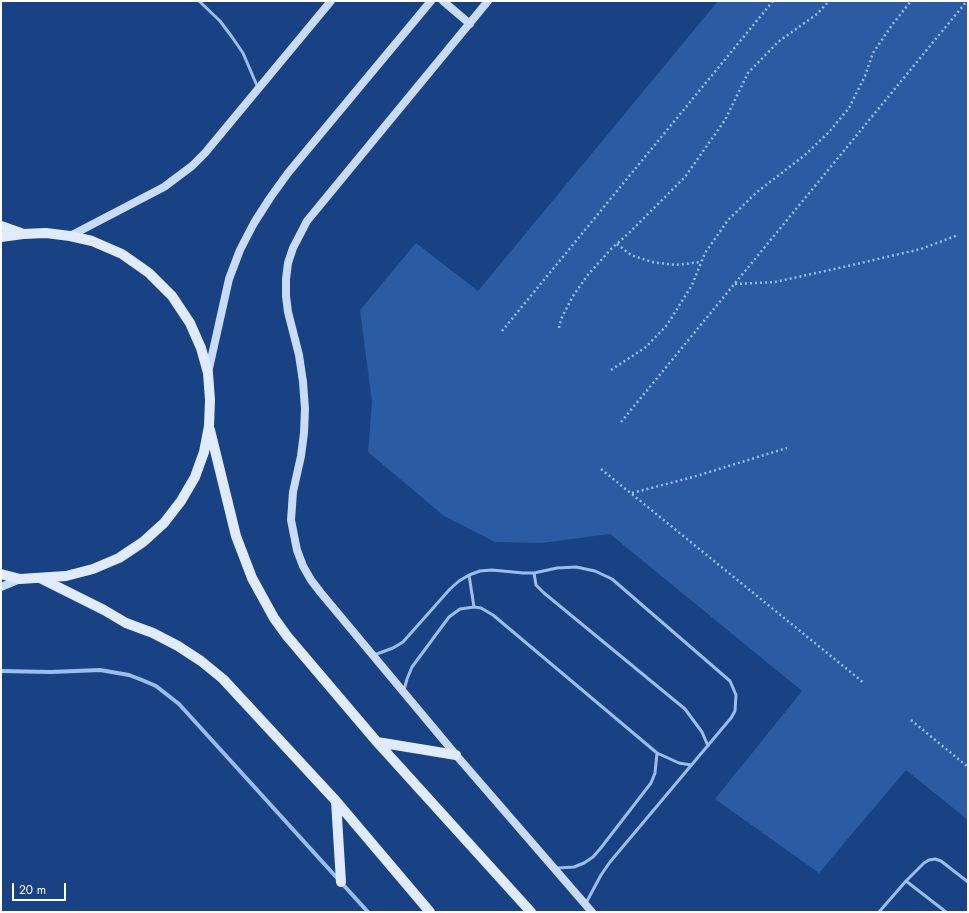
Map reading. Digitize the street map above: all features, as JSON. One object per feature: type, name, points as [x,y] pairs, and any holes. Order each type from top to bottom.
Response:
[{"type":"main road","points":[[1,226],[23,234]]},
{"type":"main road","points":[[1,237],[46,233],[92,241],[122,254],[149,273],[172,296],[190,324],[201,348],[208,373],[210,400],[209,426],[204,452],[195,477],[181,502],[158,528],[143,542],[119,558],[93,569],[66,576],[20,579],[1,574]]},
{"type":"main road","points":[[209,426],[236,536],[243,557],[259,592],[274,618],[287,636],[377,742],[531,912]]},
{"type":"main road","points":[[40,578],[104,610],[126,623],[153,633],[178,646],[201,661],[223,679],[336,801],[430,912]]},
{"type":"main road","points":[[377,742],[456,755]]},
{"type":"main road","points":[[336,801],[341,882]]},
{"type":"street","points":[[70,236],[164,187],[179,177],[205,153],[331,1]]},
{"type":"street","points":[[208,373],[228,279],[240,250],[254,224],[288,173],[430,1]]},
{"type":"street","points":[[443,1],[470,24]]},
{"type":"street","points":[[488,1],[307,221],[293,248],[288,263],[286,296],[288,312],[304,382],[305,409],[301,456],[292,492],[291,506],[293,534],[303,566],[311,580],[456,755],[592,912]]},
{"type":"street","points":[[1,587],[20,579]]},
{"type":"street","points":[[1,671],[51,672],[100,670],[129,675],[156,686],[179,704],[368,912]]},
{"type":"lane","points":[[199,1],[220,22],[232,37],[243,53],[259,88]]},
{"type":"lane","points":[[372,655],[393,648],[403,642],[450,589],[469,575],[480,571],[492,570],[534,573],[557,568],[576,567],[595,571],[620,585],[730,681],[736,695],[735,711],[731,718],[610,862],[592,889],[585,904]]},
{"type":"lane","points":[[534,573],[536,585],[544,594],[685,709],[702,732],[708,746]]},
{"type":"lane","points":[[469,575],[474,607]]},
{"type":"lane","points":[[404,692],[412,667],[449,617],[460,609],[474,607],[481,608],[493,615],[657,753],[679,763],[692,765]]},
{"type":"lane","points":[[554,868],[574,867],[584,863],[596,853],[651,783],[655,772],[657,753]]},
{"type":"lane","points":[[880,912],[906,881],[924,862],[929,860],[942,860],[968,882]]},
{"type":"lane","points":[[906,881],[946,912]]},
{"type":"path","points":[[502,331],[773,1]]},
{"type":"path","points":[[559,328],[561,319],[582,283],[596,266],[685,177],[725,120],[748,73],[778,42],[817,14],[829,1]]},
{"type":"path","points":[[611,370],[646,347],[667,325],[692,285],[705,253],[728,220],[757,192],[805,156],[830,132],[849,108],[865,76],[873,53],[911,1]]},
{"type":"path","points":[[621,422],[967,1]]},
{"type":"path","points":[[734,284],[775,282],[921,248],[958,235]]},
{"type":"path","points":[[617,244],[631,255],[652,262],[675,264],[701,262]]},
{"type":"path","points":[[631,493],[693,477],[787,448]]},
{"type":"path","points":[[601,469],[864,683]]},
{"type":"path","points":[[911,720],[968,767]]},
{"type":"shaded area","points":[[718,1],[968,1],[968,820],[906,770],[819,873],[715,799],[802,691],[610,534],[542,543],[495,542],[444,516],[368,452],[372,402],[360,310],[416,243],[478,291]]}]
